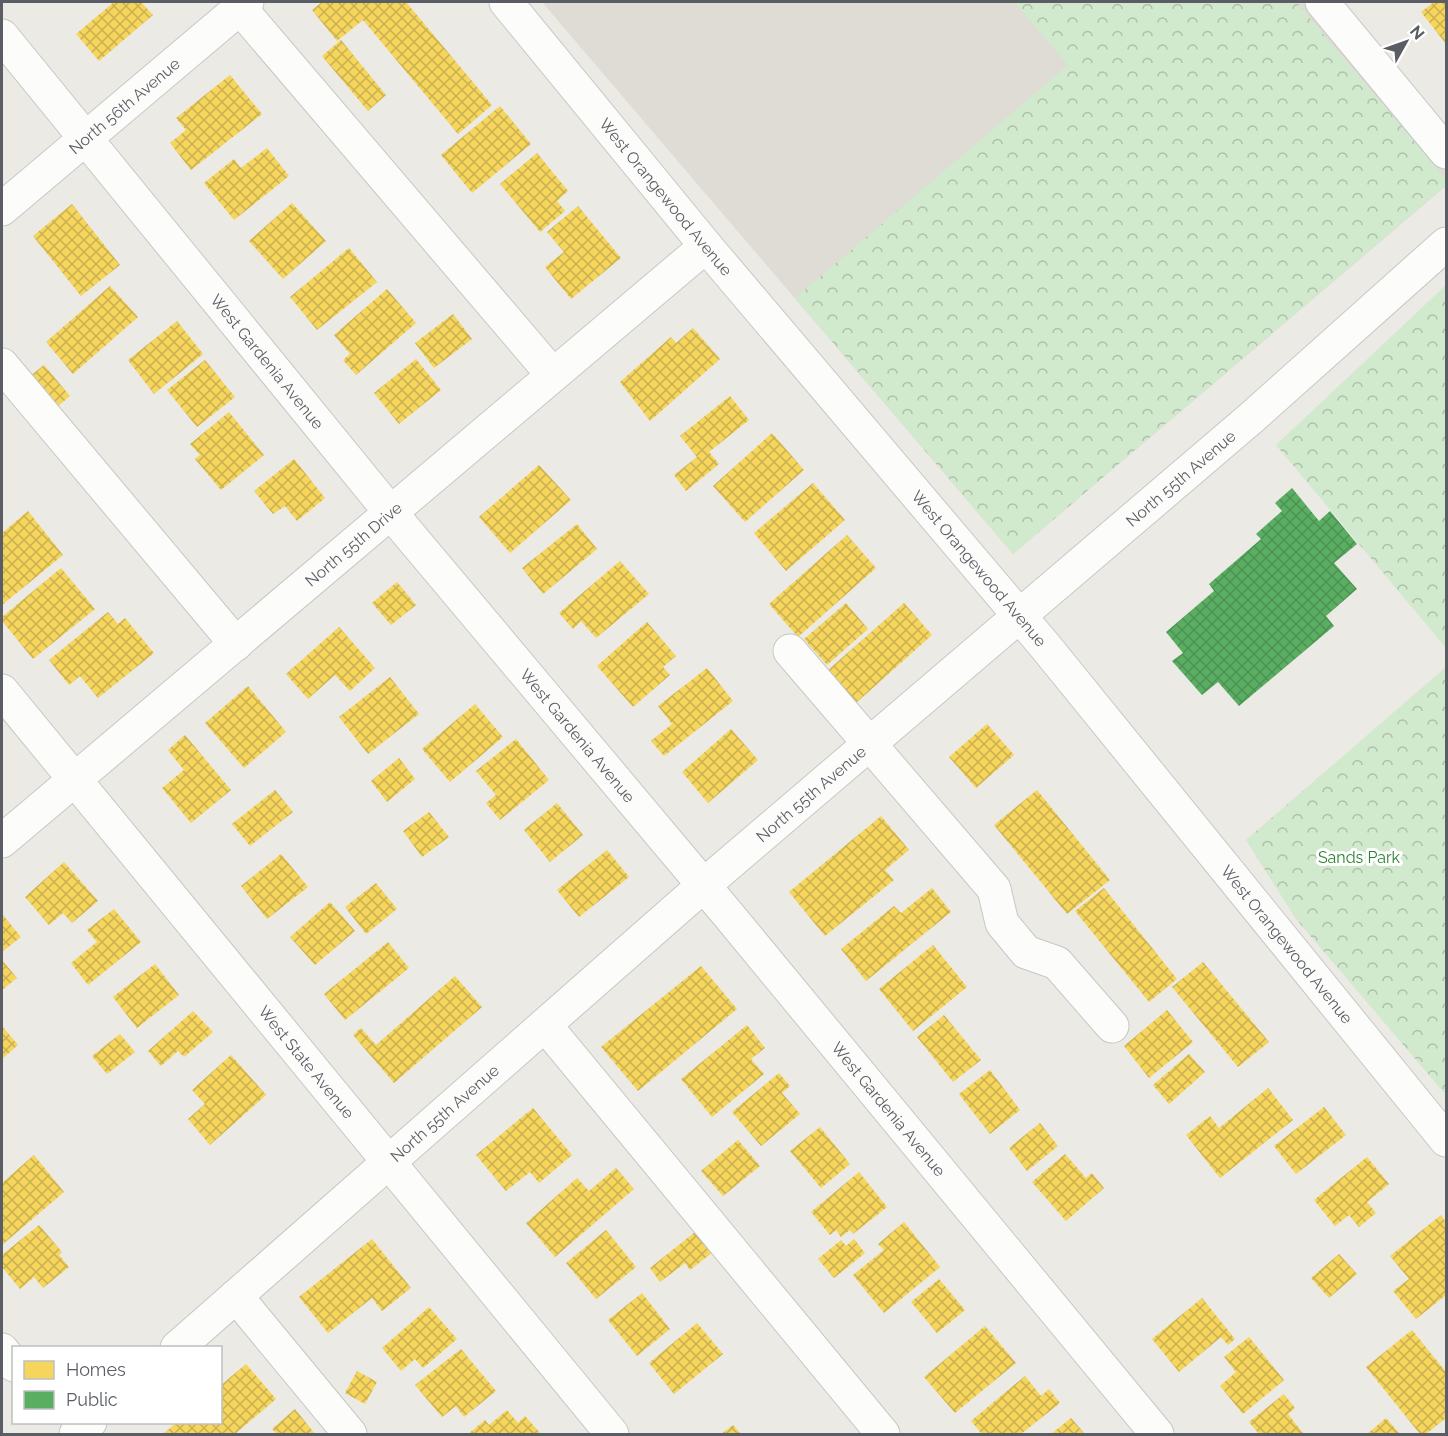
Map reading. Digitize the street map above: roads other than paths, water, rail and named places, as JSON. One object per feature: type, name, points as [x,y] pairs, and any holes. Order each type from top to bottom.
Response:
[{"type":"street","name":"West Orangewood Avenue","points":[[506,2],[706,246],[1019,615],[1446,1140]]},
{"type":"street","points":[[1322,2],[1446,152]]},
{"type":"street","points":[[244,5],[553,375]]},
{"type":"street","name":"North 56th Avenue","points":[[2,209],[244,5]]},
{"type":"street","name":"West Gardenia Avenue","points":[[2,36],[391,513],[704,885],[1157,1434]]},
{"type":"street","name":"North 55th Avenue","points":[[178,1346],[704,885],[1250,418],[1446,244]]},
{"type":"street","name":"North 55th Drive","points":[[2,842],[706,246]]},
{"type":"street","points":[[2,365],[236,644]]},
{"type":"street","points":[[790,651],[994,889],[1002,923],[1026,952],[1057,963],[1112,1026]]},
{"type":"street","name":"West State Avenue","points":[[2,691],[612,1434]]},
{"type":"street","points":[[545,1025],[884,1434]]},
{"type":"street","points":[[236,1296],[350,1434]]},
{"type":"street","points":[[2,1350],[12,1362]]},
{"type":"street","points":[[76,1434],[88,1424]]},
{"type":"park label","name":"Sands Park","points":[[1359,857]]}]
